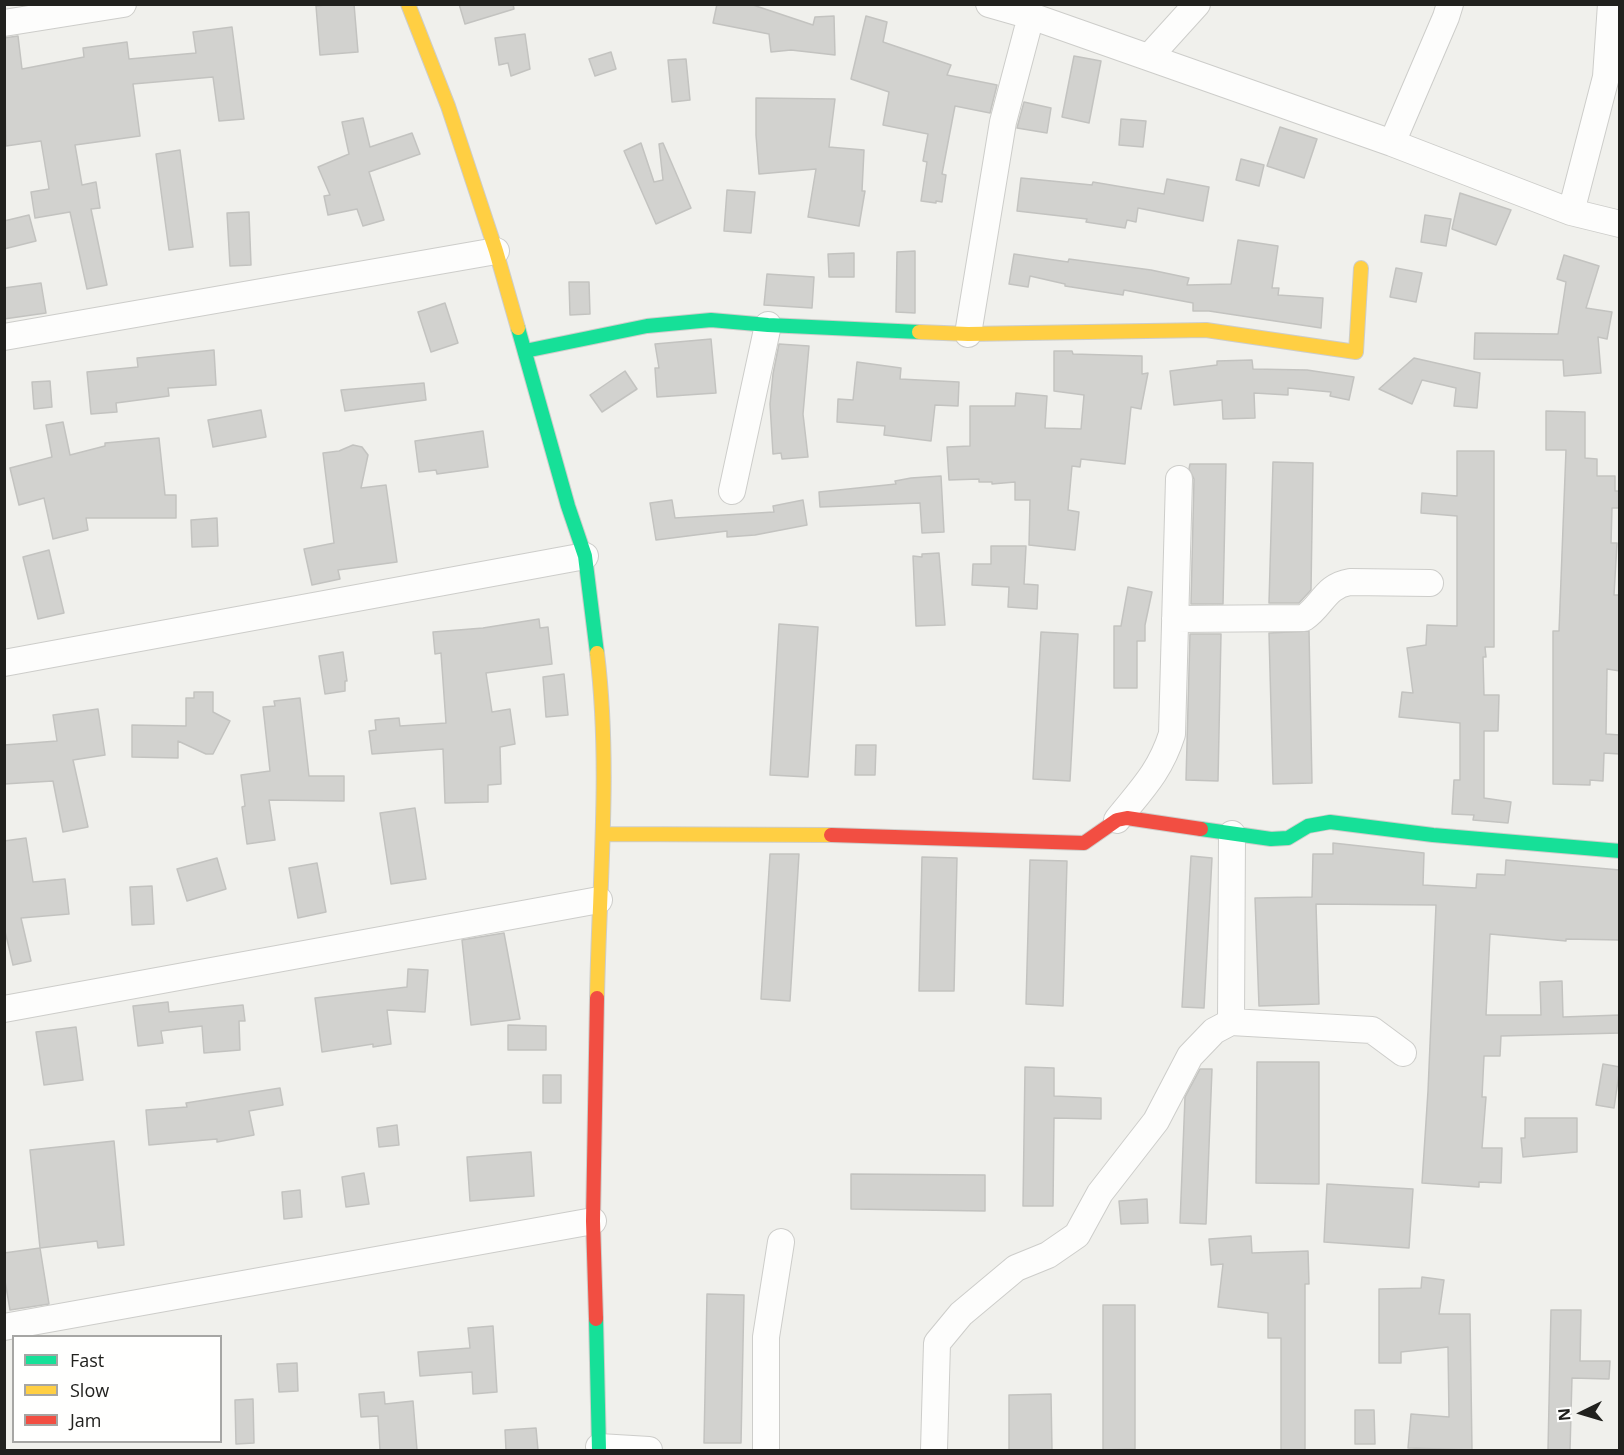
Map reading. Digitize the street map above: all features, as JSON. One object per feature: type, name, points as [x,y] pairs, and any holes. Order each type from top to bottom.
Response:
[{"type":"street","points":[[4,23],[123,4]]},
{"type":"street","points":[[408,4],[448,106],[496,250],[568,506],[585,556],[599,670],[604,741],[604,834],[599,900],[594,1221],[599,1449],[650,1450]]},
{"type":"street","points":[[989,4],[1031,16],[1392,143],[1571,212],[1620,224]]},
{"type":"street","points":[[1149,57],[1197,4]]},
{"type":"street","points":[[1392,143],[1450,4]]},
{"type":"street","points":[[1571,212],[1606,77],[1611,4]]},
{"type":"street","points":[[968,334],[1003,122],[1031,16]]},
{"type":"street","points":[[4,337],[496,250]]},
{"type":"street","points":[[525,351],[647,326],[711,320],[768,325],[968,334],[1206,330],[1356,352],[1362,268]]},
{"type":"street","points":[[732,491],[768,325]]},
{"type":"street","points":[[604,834],[814,835],[1084,843],[1117,820],[1157,771],[1172,734],[1179,479]]},
{"type":"street","points":[[4,663],[585,556]]},
{"type":"street","points":[[1175,619],[1304,618],[1313,612],[1337,584],[1350,582],[1430,583]]},
{"type":"street","points":[[1117,820],[1127,818],[1271,839],[1288,838],[1308,826],[1330,822],[1433,835],[1620,851]]},
{"type":"street","points":[[1231,1022],[1232,834]]},
{"type":"street","points":[[4,1009],[599,900]]},
{"type":"street","points":[[934,1450],[937,1343],[961,1314],[1016,1268],[1048,1255],[1077,1235],[1100,1193],[1156,1121],[1190,1056],[1214,1031],[1231,1022],[1372,1030],[1403,1053]]},
{"type":"street","points":[[4,1327],[594,1221]]},
{"type":"street","points":[[766,1450],[766,1338],[781,1242]]},
{"type":"building","points":[[354,4],[358,52],[320,55],[316,6]]},
{"type":"building","points":[[459,4],[513,4],[514,9],[465,24]]},
{"type":"building","points":[[717,4],[750,4],[813,25],[815,17],[834,16],[835,55],[791,50],[771,52],[769,34],[713,23]]},
{"type":"building","points":[[866,16],[887,22],[883,42],[951,65],[947,75],[997,85],[990,113],[955,106],[942,174],[946,175],[942,202],[921,201],[927,162],[923,161],[928,134],[883,125],[889,92],[851,79]]},
{"type":"building","points":[[232,27],[244,119],[219,121],[213,77],[133,84],[140,136],[75,145],[82,185],[96,182],[100,208],[91,209],[107,285],[87,289],[70,212],[35,218],[31,192],[49,189],[41,141],[6,146],[4,38],[18,36],[22,69],[84,57],[83,48],[127,42],[129,59],[196,53],[193,32]]},
{"type":"building","points":[[525,34],[530,69],[511,76],[508,63],[499,65],[495,38]]},
{"type":"building","points":[[611,52],[616,69],[595,76],[589,59]]},
{"type":"building","points":[[1074,56],[1101,61],[1089,123],[1062,117]]},
{"type":"building","points":[[686,59],[690,100],[672,102],[668,60]]},
{"type":"building","points":[[756,98],[835,99],[829,147],[864,150],[862,191],[865,191],[859,226],[808,217],[816,169],[759,174]]},
{"type":"building","points":[[1024,102],[1051,108],[1047,133],[1017,128]]},
{"type":"building","points":[[363,118],[370,147],[412,133],[420,154],[369,172],[384,220],[363,226],[357,209],[328,215],[324,196],[330,195],[318,167],[349,154],[342,122]]},
{"type":"building","points":[[1121,119],[1146,121],[1143,147],[1119,145]]},
{"type":"building","points":[[1280,127],[1317,139],[1304,178],[1267,166]]},
{"type":"building","points":[[641,143],[654,182],[663,180],[659,144],[663,143],[691,208],[656,224],[624,151]]},
{"type":"building","points":[[180,150],[193,247],[169,250],[156,154]]},
{"type":"building","points":[[1241,159],[1264,165],[1259,186],[1236,180]]},
{"type":"building","points":[[1021,178],[1092,185],[1093,182],[1164,194],[1167,179],[1209,187],[1203,221],[1138,208],[1136,222],[1127,220],[1125,228],[1086,222],[1087,219],[1017,211]]},
{"type":"building","points":[[727,190],[755,192],[751,233],[724,231]]},
{"type":"building","points":[[1460,193],[1511,210],[1496,245],[1452,229]]},
{"type":"building","points":[[249,212],[251,265],[230,266],[227,213]]},
{"type":"building","points":[[29,215],[36,241],[4,249],[4,221]]},
{"type":"building","points":[[1425,215],[1451,219],[1446,246],[1421,242]]},
{"type":"building","points":[[1238,240],[1278,246],[1272,288],[1279,288],[1278,295],[1323,298],[1321,328],[1209,311],[1193,311],[1193,303],[1124,290],[1123,295],[1065,286],[1065,284],[1030,276],[1028,287],[1009,284],[1014,254],[1151,270],[1189,278],[1187,285],[1231,284]]},
{"type":"building","points":[[915,251],[915,313],[896,312],[897,252]]},
{"type":"building","points":[[854,253],[854,277],[829,277],[828,254]]},
{"type":"building","points":[[1564,255],[1599,266],[1586,308],[1612,312],[1607,339],[1598,337],[1601,373],[1564,376],[1563,360],[1474,359],[1475,333],[1558,334],[1566,282],[1557,279]]},
{"type":"building","points":[[1396,268],[1422,273],[1416,302],[1390,297]]},
{"type":"building","points":[[767,274],[814,277],[812,308],[764,305]]},
{"type":"building","points":[[569,282],[589,282],[590,314],[570,315]]},
{"type":"building","points":[[41,283],[46,313],[4,319],[4,288]]},
{"type":"building","points":[[445,303],[458,343],[431,352],[418,312]]},
{"type":"building","points":[[711,339],[716,393],[657,397],[655,368],[659,368],[655,344]]},
{"type":"building","points":[[779,344],[809,346],[803,414],[808,457],[782,459],[781,453],[773,454],[770,404]]},
{"type":"building","points":[[214,350],[216,385],[168,388],[169,396],[116,403],[117,412],[91,414],[87,372],[138,367],[137,358]]},
{"type":"building","points":[[1054,351],[1072,351],[1073,354],[1142,356],[1142,374],[1148,373],[1141,409],[1131,407],[1125,464],[1081,459],[1080,467],[1072,466],[1068,510],[1079,512],[1075,550],[1029,545],[1030,500],[1015,500],[1015,482],[992,484],[992,482],[979,482],[979,479],[949,480],[947,447],[970,446],[970,406],[1015,406],[1016,393],[1047,396],[1045,428],[1081,429],[1084,395],[1054,391]]},
{"type":"building","points":[[1414,358],[1480,373],[1477,408],[1454,406],[1456,388],[1422,380],[1412,404],[1379,389]]},
{"type":"building","points":[[1252,360],[1253,369],[1307,370],[1354,377],[1349,400],[1330,396],[1331,392],[1288,388],[1288,395],[1254,393],[1255,418],[1223,419],[1222,400],[1174,405],[1170,371],[1217,365],[1217,361]]},
{"type":"building","points":[[857,362],[901,368],[900,379],[959,382],[958,406],[935,405],[931,441],[884,435],[885,426],[837,422],[838,399],[853,400]]},
{"type":"building","points":[[625,371],[637,389],[602,412],[590,395]]},
{"type":"building","points":[[50,381],[52,407],[34,409],[32,382]]},
{"type":"building","points":[[424,383],[426,400],[345,411],[341,390]]},
{"type":"building","points":[[261,410],[266,437],[213,447],[208,420]]},
{"type":"building","points":[[1546,411],[1585,412],[1585,458],[1597,459],[1597,476],[1615,476],[1615,491],[1620,491],[1620,508],[1612,508],[1611,543],[1617,543],[1614,595],[1620,595],[1620,671],[1607,669],[1606,734],[1620,735],[1620,754],[1604,753],[1603,781],[1590,780],[1590,785],[1553,784],[1553,631],[1559,631],[1566,450],[1546,450]]},
{"type":"building","points":[[63,422],[70,455],[105,446],[105,443],[159,438],[165,495],[176,495],[176,518],[86,518],[88,530],[53,539],[44,498],[19,505],[10,468],[52,457],[46,425]]},
{"type":"building","points":[[483,431],[488,467],[437,474],[436,470],[419,472],[415,441]]},
{"type":"building","points":[[353,445],[362,447],[368,455],[361,488],[386,485],[397,562],[338,570],[340,579],[312,585],[304,549],[334,543],[323,453],[339,451]]},
{"type":"building","points":[[1457,451],[1494,451],[1494,647],[1485,647],[1486,657],[1483,657],[1484,695],[1499,695],[1498,731],[1484,731],[1484,798],[1511,802],[1508,823],[1473,820],[1474,815],[1452,814],[1454,780],[1460,780],[1460,723],[1399,717],[1402,692],[1413,693],[1407,648],[1426,645],[1427,625],[1457,626],[1457,516],[1421,513],[1422,493],[1457,496]]},
{"type":"building","points":[[1273,462],[1313,463],[1311,590],[1299,603],[1269,603]]},
{"type":"building","points":[[1190,464],[1226,464],[1223,604],[1191,604],[1194,479],[1189,469]]},
{"type":"building","points":[[941,476],[944,532],[922,533],[920,503],[820,507],[819,492],[896,484],[895,481],[911,478]]},
{"type":"building","points":[[672,500],[675,518],[774,512],[773,506],[803,500],[807,525],[755,535],[727,537],[727,531],[656,540],[650,503]]},
{"type":"building","points":[[217,518],[218,546],[192,547],[191,520]]},
{"type":"building","points":[[991,546],[1026,546],[1024,584],[1038,585],[1037,609],[1008,607],[1009,587],[972,585],[973,564],[991,564]]},
{"type":"building","points":[[49,550],[64,613],[38,619],[23,557]]},
{"type":"building","points":[[939,553],[945,625],[916,626],[913,556],[922,557],[922,554]]},
{"type":"building","points":[[1128,587],[1152,592],[1145,625],[1145,641],[1137,641],[1137,688],[1114,688],[1114,626],[1121,626]]},
{"type":"building","points":[[539,619],[540,628],[548,627],[552,664],[486,673],[492,712],[510,709],[515,744],[500,747],[501,784],[488,785],[488,802],[445,803],[443,749],[372,754],[369,731],[376,730],[375,720],[399,718],[400,726],[446,723],[441,653],[435,654],[433,632],[483,628]]},
{"type":"building","points":[[779,624],[818,627],[808,777],[770,775]]},
{"type":"building","points":[[1309,631],[1312,783],[1273,784],[1269,633]]},
{"type":"building","points":[[1041,632],[1078,634],[1070,781],[1033,779]]},
{"type":"building","points":[[1190,634],[1221,634],[1218,781],[1186,780]]},
{"type":"building","points":[[343,652],[347,681],[345,681],[345,691],[325,694],[319,656]]},
{"type":"building","points":[[564,674],[568,715],[546,717],[543,677]]},
{"type":"building","points":[[194,692],[213,692],[213,712],[230,721],[213,754],[206,754],[178,741],[178,758],[132,757],[132,725],[186,726],[186,698],[194,698]]},
{"type":"building","points":[[300,698],[309,776],[344,776],[344,801],[269,800],[275,840],[247,844],[241,775],[270,771],[263,707],[275,706],[274,701]]},
{"type":"building","points":[[98,709],[105,755],[73,760],[88,827],[63,832],[53,781],[4,784],[4,745],[57,741],[53,715]]},
{"type":"building","points":[[856,745],[876,745],[875,775],[855,775]]},
{"type":"building","points":[[415,808],[426,879],[391,884],[380,813]]},
{"type":"building","points":[[26,838],[33,882],[65,879],[69,914],[21,918],[31,961],[13,965],[4,927],[4,841]]},
{"type":"building","points":[[1333,843],[1424,853],[1423,885],[1476,888],[1477,874],[1505,875],[1506,860],[1620,870],[1620,940],[1566,939],[1566,941],[1490,934],[1486,1015],[1541,1015],[1540,982],[1562,981],[1563,1017],[1620,1015],[1620,1033],[1501,1036],[1500,1056],[1484,1056],[1482,1097],[1486,1097],[1482,1148],[1502,1148],[1501,1183],[1479,1182],[1479,1187],[1422,1183],[1436,905],[1316,904],[1319,1004],[1259,1006],[1255,898],[1312,897],[1313,854],[1333,854]]},
{"type":"building","points":[[770,854],[799,854],[790,1001],[761,999]]},
{"type":"building","points":[[1191,856],[1212,858],[1204,1008],[1182,1007]]},
{"type":"building","points":[[922,857],[957,858],[954,991],[919,991]]},
{"type":"building","points":[[217,858],[226,889],[187,901],[177,869]]},
{"type":"building","points":[[1030,860],[1067,861],[1063,1006],[1026,1004]]},
{"type":"building","points":[[317,863],[326,912],[298,918],[289,868]]},
{"type":"building","points":[[152,886],[154,924],[132,925],[130,887]]},
{"type":"building","points":[[504,933],[520,1019],[471,1025],[462,940]]},
{"type":"building","points":[[408,969],[428,970],[425,1012],[387,1010],[391,1044],[373,1047],[373,1044],[322,1052],[315,998],[407,987]]},
{"type":"building","points":[[168,1002],[169,1012],[243,1005],[245,1021],[239,1021],[240,1050],[204,1053],[202,1026],[161,1031],[163,1043],[138,1046],[133,1006]]},
{"type":"building","points":[[508,1025],[546,1026],[546,1050],[508,1050]]},
{"type":"building","points":[[76,1027],[83,1080],[44,1085],[36,1032]]},
{"type":"building","points":[[1257,1062],[1319,1062],[1319,1184],[1256,1183]]},
{"type":"building","points":[[1603,1064],[1620,1067],[1614,1108],[1596,1105]]},
{"type":"building","points":[[1025,1067],[1054,1068],[1054,1096],[1101,1098],[1101,1119],[1054,1118],[1053,1206],[1023,1206]]},
{"type":"building","points":[[1200,1069],[1212,1069],[1206,1224],[1180,1223],[1185,1097]]},
{"type":"building","points":[[543,1075],[561,1075],[561,1103],[543,1103]]},
{"type":"building","points":[[280,1088],[283,1105],[249,1111],[254,1135],[217,1142],[217,1139],[149,1145],[146,1110],[187,1107],[186,1103]]},
{"type":"building","points":[[1525,1118],[1577,1118],[1577,1152],[1523,1157],[1521,1138],[1525,1138]]},
{"type":"building","points":[[397,1125],[399,1145],[379,1147],[377,1128]]},
{"type":"building","points":[[114,1141],[124,1245],[98,1248],[97,1241],[40,1248],[30,1150]]},
{"type":"building","points":[[531,1152],[534,1196],[470,1201],[467,1157]]},
{"type":"building","points":[[364,1173],[369,1204],[346,1207],[342,1177]]},
{"type":"building","points":[[851,1174],[985,1175],[985,1211],[851,1209]]},
{"type":"building","points":[[1327,1184],[1413,1189],[1409,1248],[1324,1242]]},
{"type":"building","points":[[300,1190],[302,1217],[284,1219],[282,1192]]},
{"type":"building","points":[[1147,1199],[1148,1223],[1121,1224],[1119,1201]]},
{"type":"building","points":[[1251,1236],[1252,1253],[1308,1251],[1309,1284],[1305,1284],[1305,1450],[1281,1450],[1281,1338],[1268,1338],[1268,1313],[1218,1307],[1223,1264],[1211,1265],[1209,1239]]},
{"type":"building","points":[[40,1248],[49,1304],[10,1310],[4,1275],[4,1253]]},
{"type":"building","points":[[1422,1277],[1444,1280],[1439,1314],[1470,1314],[1472,1450],[1408,1448],[1411,1414],[1449,1417],[1448,1347],[1401,1352],[1401,1363],[1379,1363],[1379,1289],[1421,1288]]},
{"type":"building","points":[[707,1294],[744,1295],[741,1443],[704,1443]]},
{"type":"building","points":[[1103,1305],[1135,1305],[1135,1449],[1103,1450]]},
{"type":"building","points":[[1551,1310],[1581,1310],[1580,1361],[1610,1361],[1609,1379],[1572,1378],[1570,1450],[1548,1450]]},
{"type":"building","points":[[493,1326],[497,1392],[473,1394],[472,1372],[420,1376],[418,1352],[470,1348],[468,1328]]},
{"type":"building","points":[[297,1363],[298,1391],[279,1392],[277,1364]]},
{"type":"building","points":[[384,1392],[385,1404],[413,1401],[417,1450],[380,1450],[378,1416],[361,1417],[359,1394]]},
{"type":"building","points":[[1051,1394],[1052,1450],[1009,1450],[1009,1395]]},
{"type":"building","points":[[253,1399],[254,1443],[236,1444],[235,1400]]},
{"type":"building","points":[[1355,1410],[1374,1410],[1375,1444],[1355,1444]]},
{"type":"building","points":[[536,1428],[538,1450],[506,1450],[505,1430]]},
{"type":"traffic: fast","points":[[525,351],[647,326],[711,320],[919,332]]},
{"type":"traffic: fast","points":[[518,328],[568,506],[585,556],[597,653]]},
{"type":"traffic: fast","points":[[1201,829],[1271,839],[1288,838],[1308,826],[1330,822],[1433,835],[1620,851]]},
{"type":"traffic: fast","points":[[596,1319],[599,1450]]},
{"type":"traffic: slow","points":[[408,4],[448,106],[496,251],[518,328]]},
{"type":"traffic: slow","points":[[919,332],[968,334],[1206,330],[1356,352],[1361,268]]},
{"type":"traffic: slow","points":[[597,653],[604,782],[597,998]]},
{"type":"traffic: slow","points":[[604,834],[831,835]]},
{"type":"traffic: jam","points":[[831,835],[1084,843],[1117,820],[1127,818],[1201,829]]},
{"type":"traffic: jam","points":[[596,1319],[593,1221],[597,998]]}]
